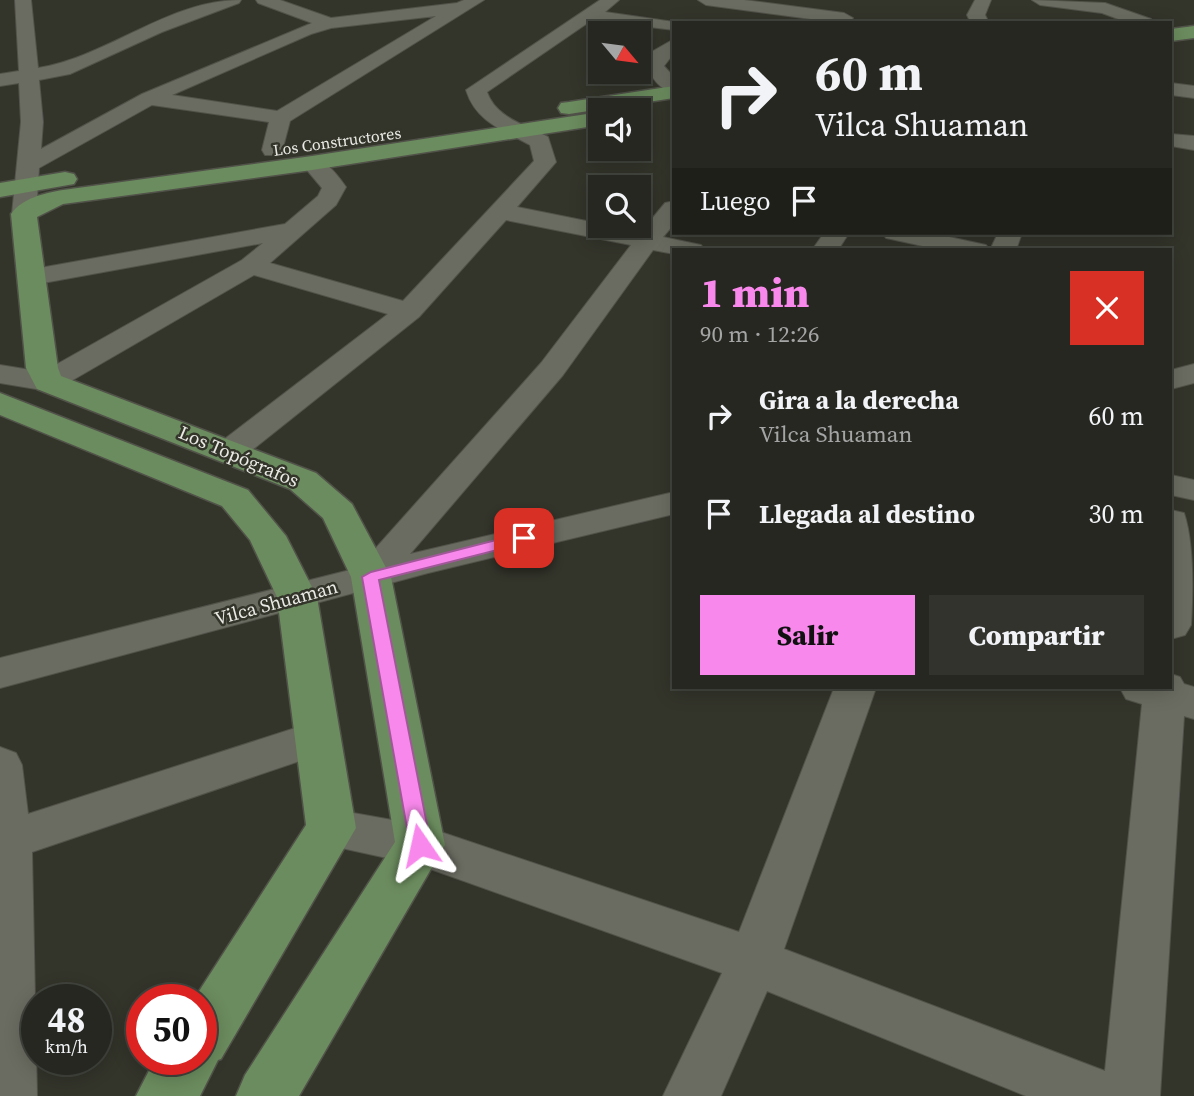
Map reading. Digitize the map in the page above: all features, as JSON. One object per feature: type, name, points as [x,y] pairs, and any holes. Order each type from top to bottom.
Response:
[{"type":"main road","points":[[1181,33],[1194,20]]},
{"type":"main road","name":"Los Constructores","points":[[28,191],[312,163],[672,90]]},
{"type":"main road","points":[[651,111],[672,108]]},
{"type":"main road","name":"Los Constructores","points":[[28,191],[273,150],[507,124],[588,119]]},
{"type":"main road","points":[[28,191],[32,277],[42,368],[48,382]]},
{"type":"main road","name":"Los Topógrafos","points":[[48,382],[303,481],[339,512],[371,577],[420,845]]},
{"type":"main road","name":"Los Topógrafos","points":[[0,403],[235,498],[267,536],[297,597],[331,828]]},
{"type":"main road","points":[[217,1013],[331,828]]},
{"type":"main road","points":[[266,1096],[420,845]]},
{"type":"main road","points":[[166,1096],[179,1075]]},
{"type":"street","points":[[23,0],[19,42],[28,76],[21,124],[28,191]]},
{"type":"street","points":[[0,80],[63,70],[156,28],[233,0]]},
{"type":"street","points":[[264,0],[331,23]]},
{"type":"street","points":[[230,451],[409,311],[545,162],[540,142],[507,124],[477,97],[476,90],[611,0]]},
{"type":"street","points":[[979,21],[976,15],[984,0]]},
{"type":"street","points":[[1040,0],[1105,8],[1140,21]]},
{"type":"street","points":[[708,8],[727,1],[845,17]]},
{"type":"street","points":[[28,191],[149,98],[305,30],[331,23],[468,4]]},
{"type":"street","points":[[149,98],[280,118],[468,4]]},
{"type":"street","points":[[148,9],[156,28]]},
{"type":"street","points":[[590,15],[672,24]]},
{"type":"street","points":[[672,46],[660,55],[655,66],[672,88]]},
{"type":"street","points":[[1172,89],[1194,92]]},
{"type":"street","points":[[273,150],[280,118]]},
{"type":"street","points":[[1172,140],[1194,143]]},
{"type":"street","points":[[0,374],[48,382],[251,266],[328,200],[334,187],[312,163]]},
{"type":"street","points":[[371,577],[418,519],[553,368],[645,242],[672,210]]},
{"type":"street","points":[[498,211],[680,248]]},
{"type":"street","points":[[32,277],[294,230]]},
{"type":"street","points":[[905,235],[967,248]]},
{"type":"street","points":[[251,266],[409,311]]},
{"type":"street","points":[[1172,380],[1194,373]]},
{"type":"street","points":[[1172,485],[1194,490]]},
{"type":"street","name":"Vilca Shuaman","points":[[0,673],[424,562],[672,503]]},
{"type":"street","points":[[1172,527],[1177,556],[1172,614]]},
{"type":"street","points":[[692,1096],[754,961],[855,689]]},
{"type":"street","points":[[1131,1096],[1166,693]]},
{"type":"street","points":[[8,839],[317,738]]},
{"type":"street","points":[[0,765],[8,839],[8,1096]]},
{"type":"street","points":[[331,828],[420,845],[754,961],[1096,1096]]},
{"type":"route","points":[[420,845],[371,577],[524,538]]}]
